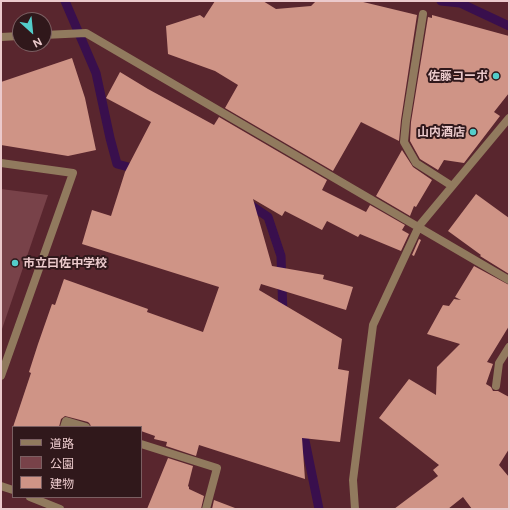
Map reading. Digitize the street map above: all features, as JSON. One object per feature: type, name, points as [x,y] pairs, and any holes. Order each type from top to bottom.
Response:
[{"type":"street","points":[[423,14],[406,120],[404,142],[416,163],[452,186]]},
{"type":"street","points":[[52,34],[86,33],[419,226],[509,280]]},
{"type":"street","points":[[1,37],[12,36]]},
{"type":"street","points":[[354,509],[353,480],[373,325],[419,226],[509,118]]},
{"type":"street","points":[[1,163],[73,173],[1,376]]},
{"type":"street","points":[[496,386],[499,363],[509,347]]},
{"type":"street","points":[[64,426],[66,421],[83,426]]},
{"type":"street","points":[[142,444],[217,468],[206,509]]},
{"type":"street","points":[[1,486],[12,490]]},
{"type":"street","points":[[39,499],[60,509]]},
{"type":"green space","name":"市立曰佐中学校","points":[[1,189],[48,195],[1,332]]},
{"type":"building","points":[[215,1],[263,1],[276,9],[311,6],[316,1],[359,1],[417,15],[399,141],[361,122],[333,171],[225,108],[238,85],[215,71],[168,54],[166,26],[200,15],[204,18]]},
{"type":"building","points":[[432,15],[509,36],[509,93],[494,112],[500,116],[464,163],[444,160],[438,170],[420,159],[410,141],[411,122],[428,17],[432,18]]},
{"type":"building","points":[[72,58],[85,98],[96,150],[68,156],[1,145],[1,82]]},
{"type":"building","points":[[120,72],[214,125],[219,117],[327,180],[322,190],[366,212],[370,205],[405,225],[402,230],[409,234],[401,251],[360,234],[358,237],[327,221],[322,230],[285,211],[282,216],[253,199],[272,266],[324,275],[323,279],[353,287],[346,310],[261,284],[259,290],[342,339],[338,369],[349,371],[340,442],[302,438],[305,479],[199,445],[196,456],[166,446],[167,442],[154,439],[155,436],[142,431],[142,426],[91,426],[88,422],[65,416],[61,419],[59,426],[13,426],[31,373],[29,372],[38,344],[52,304],[55,305],[64,279],[148,309],[147,312],[203,332],[219,287],[82,244],[92,210],[111,216],[125,172],[151,122],[106,98]]},
{"type":"building","points":[[402,150],[413,167],[432,180],[416,207],[414,206],[410,216],[376,196]]},
{"type":"building","points":[[476,194],[509,218],[509,274],[480,256],[481,255],[448,231]]},
{"type":"building","points":[[419,239],[421,240],[414,256],[412,255]]},
{"type":"building","points":[[474,266],[509,285],[509,326],[487,362],[493,364],[486,384],[491,387],[493,391],[498,391],[509,397],[509,449],[499,465],[509,477],[509,509],[472,509],[463,497],[448,509],[394,509],[438,476],[433,470],[439,465],[379,418],[409,379],[436,395],[437,367],[460,344],[427,334],[443,305],[449,306],[454,299],[461,300],[455,297]]},
{"type":"building","points":[[168,458],[193,466],[188,486],[189,489],[204,496],[201,509],[147,509]]},
{"type":"building","points":[[214,500],[235,508],[235,509],[212,509]]},
{"type":"waterway","points":[[65,1],[96,73],[117,164],[140,170]]},
{"type":"waterway","points":[[441,1],[460,3],[509,26]]},
{"type":"waterway","points":[[246,202],[268,217],[281,256],[283,315]]},
{"type":"waterway","points":[[302,426],[319,509]]},
{"type":"place","name":"佐藤コーポ","points":[[496,76]]},
{"type":"place","name":"山内酒店","points":[[473,132]]},
{"type":"place","name":"市立曰佐中学校","points":[[15,263]]}]
